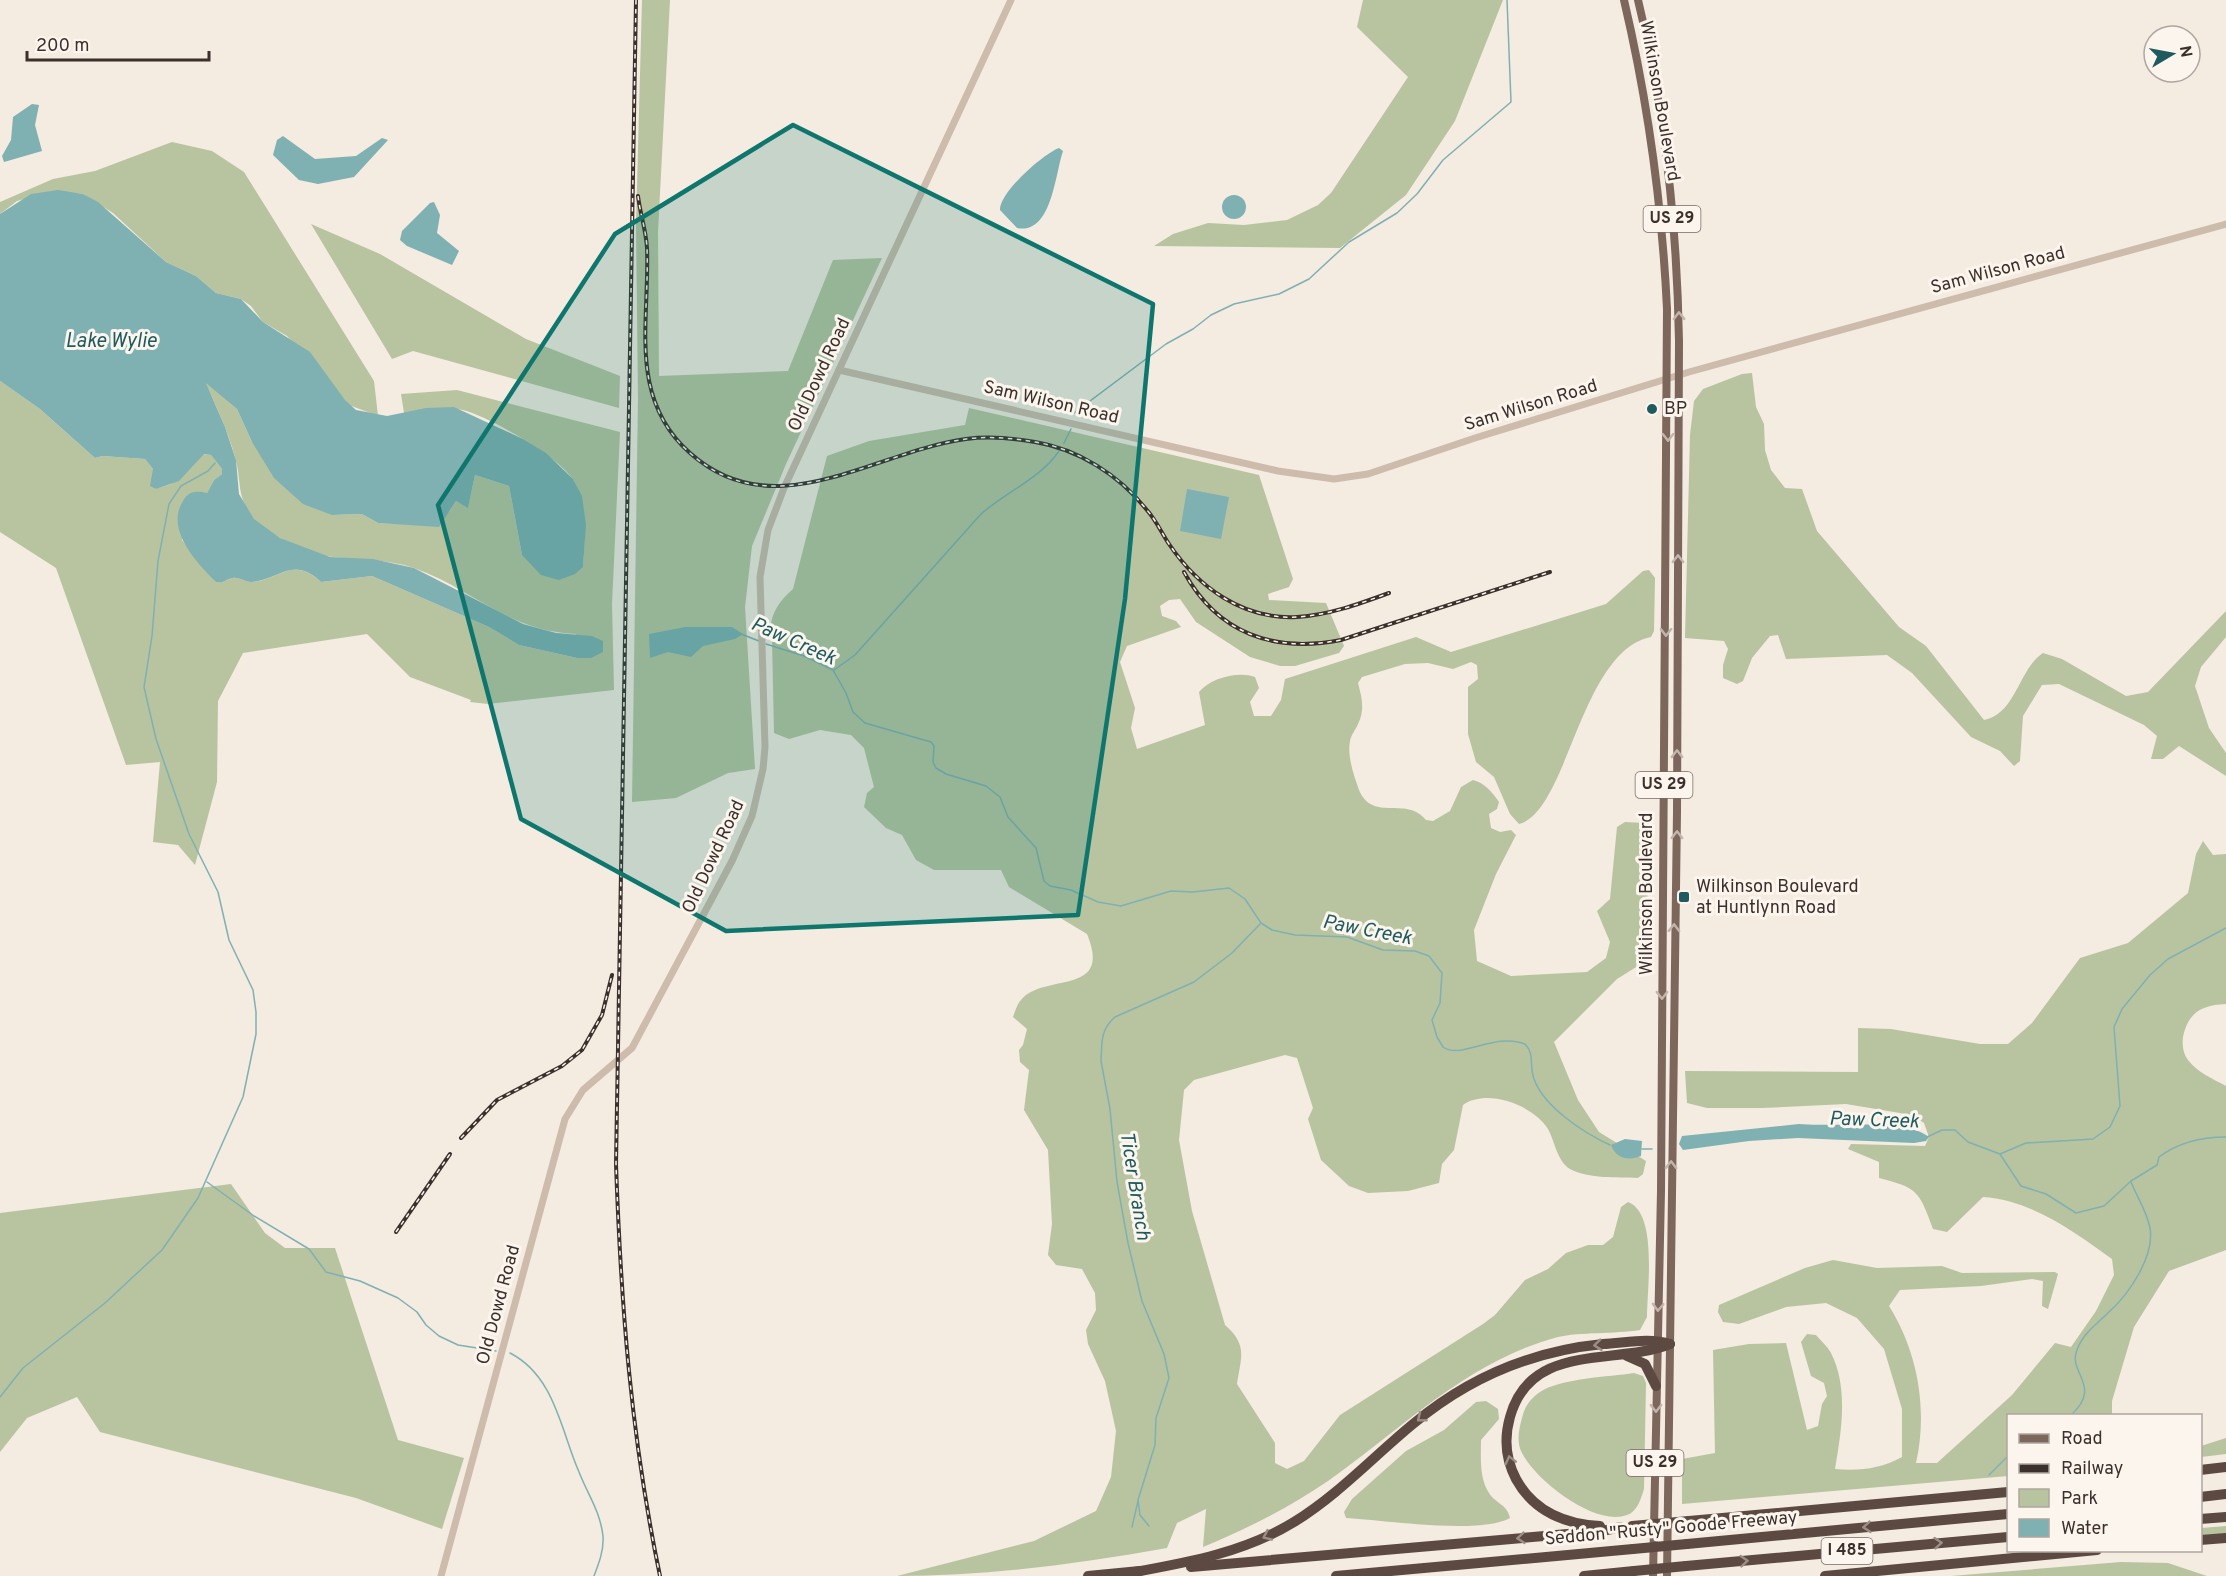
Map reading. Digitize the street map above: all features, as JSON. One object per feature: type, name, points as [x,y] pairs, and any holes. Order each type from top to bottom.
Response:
[{"type":"highway","points":[[1135,1572],[1227,1552],[1260,1539],[1293,1522],[1340,1488],[1433,1407],[1499,1369],[1560,1351],[1670,1344]]},
{"type":"highway","points":[[1626,1527],[1564,1521],[1541,1509],[1525,1492],[1513,1473],[1506,1438],[1513,1407],[1533,1380],[1548,1370],[1575,1360],[1618,1354],[1656,1345]]},
{"type":"highway","points":[[1618,1354],[1638,1359],[1645,1364],[1656,1386]]},
{"type":"highway","points":[[2202,1470],[2226,1467]]},
{"type":"highway","points":[[2202,1476],[2226,1474]]},
{"type":"highway","points":[[1088,1576],[1602,1531],[2007,1492]]},
{"type":"highway","points":[[2202,1497],[2226,1494]]},
{"type":"highway","name":"Seddon \"Rusty\" Goode Freeway","points":[[1336,1576],[2007,1514]]},
{"type":"highway","points":[[2202,1519],[2226,1517]]},
{"type":"highway","name":"I 485","points":[[1584,1576],[2007,1537]]},
{"type":"highway","points":[[2202,1542],[2226,1538]]},
{"type":"highway","points":[[2202,1542],[2226,1544]]},
{"type":"highway","points":[[1825,1576],[2086,1552]]},
{"type":"main road","name":"Wilkinson Boulevard","points":[[1624,0],[1648,115],[1662,221],[1668,379],[1661,1191],[1653,1576]]},
{"type":"main road","name":"Wilkinson Boulevard","points":[[1638,0],[1651,59],[1665,152],[1677,268],[1680,375],[1667,1576]]},
{"type":"main road","points":[[1662,1016],[1673,1016]]},
{"type":"main road","points":[[1661,1191],[1666,1196],[1666,1269],[1671,1307]]},
{"type":"street","name":"Old Dowd Road","points":[[441,1576],[566,1119],[573,1103],[583,1090],[627,1054],[638,1039],[732,861],[752,816],[764,755],[760,576],[768,530],[784,488],[1011,0]]},
{"type":"street","name":"Sam Wilson Road","points":[[839,370],[1278,471],[1334,479],[1368,474],[1475,438],[1680,375],[2226,224]]},
{"type":"highlighted area","points":[[793,125],[1153,304],[1125,599],[1078,915],[726,931],[521,819],[438,505],[615,234]]},
{"type":"green space","points":[[642,0],[670,0],[658,232],[659,376],[788,371],[833,260],[882,258],[786,464],[752,546],[745,607],[755,769],[728,773],[676,798],[632,802],[638,399],[636,224]]},
{"type":"green space","points":[[1363,0],[1503,0],[1455,121],[1406,195],[1340,248],[1154,246],[1173,234],[1208,223],[1244,225],[1287,220],[1318,205],[1331,193],[1408,77],[1357,27]]},
{"type":"green space","points":[[172,142],[212,151],[244,172],[374,381],[378,416],[349,405],[287,336],[263,322],[251,306],[241,299],[216,293],[196,276],[166,262],[113,213],[83,194],[53,191],[17,201],[0,214],[0,202],[53,179],[95,171]]},
{"type":"green space","points":[[311,224],[380,254],[526,339],[620,376],[619,408],[413,351],[392,359]]},
{"type":"green space","points":[[1752,373],[1756,407],[1764,424],[1765,450],[1771,470],[1785,488],[1802,489],[1817,531],[1899,627],[1926,646],[1984,720],[1995,716],[2003,709],[2028,669],[2043,653],[2062,659],[2126,696],[2148,692],[2226,611],[2226,637],[2201,667],[2195,686],[2209,728],[2226,753],[2226,776],[2179,746],[2163,759],[2151,759],[2157,736],[2144,725],[2059,684],[2042,685],[2023,716],[2020,761],[2014,766],[2000,751],[1971,737],[1912,673],[1887,655],[1786,659],[1778,635],[1770,636],[1752,658],[1743,681],[1737,684],[1723,678],[1723,665],[1728,649],[1724,641],[1685,638],[1690,435],[1694,401],[1703,389],[1742,374]]},
{"type":"green space","points":[[0,381],[40,409],[95,458],[102,456],[145,459],[153,469],[155,489],[171,484],[203,454],[211,455],[222,469],[222,474],[214,480],[182,540],[216,582],[235,578],[252,582],[294,570],[302,570],[311,574],[321,582],[372,576],[489,627],[519,645],[577,658],[576,634],[552,631],[510,617],[414,568],[384,561],[324,555],[289,543],[258,524],[244,501],[232,447],[205,381],[237,409],[252,442],[332,515],[362,514],[378,523],[404,524],[449,512],[456,501],[468,507],[475,475],[509,486],[522,555],[583,567],[584,512],[574,481],[567,472],[540,450],[507,429],[475,414],[448,408],[404,413],[401,394],[457,390],[620,432],[612,604],[614,690],[488,704],[470,702],[471,700],[410,677],[367,634],[243,653],[218,701],[217,782],[195,865],[178,845],[153,842],[160,762],[126,765],[56,568],[0,532]]},
{"type":"green space","points":[[969,408],[1259,475],[1293,579],[1289,587],[1268,594],[1269,600],[1326,603],[1344,646],[1339,653],[1295,666],[1280,666],[1250,657],[1196,622],[1180,599],[1169,600],[1160,606],[1162,616],[1176,621],[1181,627],[1127,646],[1120,662],[1135,708],[1131,728],[1137,749],[1205,725],[1199,692],[1210,683],[1225,677],[1248,675],[1255,677],[1259,688],[1250,702],[1254,716],[1271,716],[1281,700],[1285,679],[1416,637],[1451,652],[1606,604],[1643,571],[1649,570],[1655,578],[1654,631],[1651,637],[1627,649],[1607,670],[1591,699],[1550,792],[1536,813],[1519,824],[1510,814],[1494,777],[1476,762],[1468,734],[1468,687],[1478,679],[1477,665],[1471,662],[1453,669],[1428,663],[1405,664],[1362,677],[1358,683],[1362,699],[1362,714],[1349,747],[1359,790],[1365,800],[1373,805],[1409,809],[1426,820],[1433,821],[1450,811],[1461,787],[1473,780],[1491,791],[1499,802],[1497,809],[1489,814],[1491,828],[1500,832],[1511,830],[1516,835],[1496,874],[1474,930],[1477,961],[1511,976],[1587,972],[1606,958],[1610,942],[1597,911],[1610,899],[1617,827],[1625,822],[1644,823],[1648,829],[1647,951],[1641,964],[1617,979],[1554,1042],[1578,1100],[1599,1132],[1646,1161],[1643,1174],[1638,1178],[1603,1177],[1570,1169],[1562,1161],[1548,1129],[1541,1120],[1521,1106],[1484,1098],[1463,1105],[1454,1150],[1442,1164],[1439,1183],[1408,1191],[1368,1193],[1349,1186],[1321,1160],[1308,1119],[1313,1108],[1297,1058],[1285,1055],[1194,1080],[1184,1090],[1179,1140],[1192,1211],[1225,1325],[1240,1345],[1241,1359],[1237,1384],[1275,1443],[1275,1463],[1287,1469],[1304,1461],[1340,1415],[1483,1324],[1495,1315],[1525,1280],[1548,1269],[1566,1253],[1588,1245],[1603,1245],[1613,1237],[1621,1207],[1628,1202],[1637,1209],[1644,1221],[1647,1236],[1649,1272],[1647,1317],[1640,1330],[1558,1337],[1494,1362],[1437,1398],[1313,1491],[1236,1533],[1203,1547],[1206,1509],[1177,1523],[1167,1548],[1032,1568],[965,1574],[897,1576],[1034,1541],[1096,1511],[1111,1477],[1116,1431],[1105,1381],[1088,1344],[1086,1330],[1096,1310],[1095,1293],[1082,1269],[1056,1265],[1048,1255],[1052,1224],[1048,1150],[1024,1110],[1029,1070],[1020,1062],[1019,1050],[1023,1045],[1027,1029],[1013,1017],[1020,1002],[1032,992],[1084,975],[1091,967],[1093,954],[1087,934],[1009,887],[1001,870],[934,870],[916,860],[902,835],[886,828],[864,807],[867,793],[874,787],[864,748],[851,735],[820,730],[789,739],[774,733],[772,617],[778,605],[793,589],[827,456],[869,441],[965,425]]},
{"type":"green space","points":[[2203,841],[2213,855],[2226,854],[2226,1004],[2209,1006],[2192,1016],[2185,1029],[2183,1046],[2185,1055],[2196,1068],[2226,1086],[2226,1250],[2169,1271],[2134,1327],[2112,1401],[2112,1414],[2007,1414],[2007,1476],[1682,1504],[1682,1459],[1715,1453],[1713,1350],[1749,1344],[1786,1343],[1807,1430],[1818,1426],[1822,1404],[1827,1396],[1824,1383],[1811,1376],[1801,1342],[1807,1334],[1816,1335],[1831,1353],[1840,1381],[1842,1411],[1835,1469],[1870,1468],[1902,1457],[1902,1409],[1884,1349],[1857,1318],[1826,1303],[1786,1307],[1739,1324],[1723,1322],[1718,1312],[1719,1305],[1805,1268],[1833,1260],[1877,1268],[1942,1266],[1962,1273],[2055,1272],[2058,1274],[2048,1309],[2042,1306],[2043,1281],[2032,1279],[1981,1286],[1900,1290],[1889,1306],[1907,1342],[1918,1382],[1921,1423],[1916,1463],[1937,1463],[2012,1395],[2055,1343],[2071,1347],[2096,1311],[2114,1275],[2112,1259],[2083,1238],[2052,1219],[2001,1199],[1983,1197],[1947,1232],[1933,1229],[1924,1206],[1915,1193],[1902,1185],[1879,1178],[1879,1162],[1848,1149],[1851,1144],[1925,1146],[1929,1137],[1924,1123],[1912,1115],[1846,1104],[1707,1108],[1687,1103],[1685,1071],[1858,1072],[1858,1028],[1891,1029],[1980,1044],[2008,1044],[2032,1023],[2080,958],[2128,943],[2188,893],[2196,854]]},
{"type":"green space","points":[[231,1184],[265,1233],[285,1248],[335,1248],[398,1440],[464,1458],[442,1529],[356,1498],[100,1432],[77,1397],[27,1418],[0,1452],[0,1213]]},
{"type":"green space","points":[[1634,1373],[1643,1376],[1646,1383],[1644,1489],[1633,1511],[1627,1515],[1614,1517],[1583,1508],[1553,1488],[1529,1464],[1522,1453],[1519,1435],[1525,1410],[1531,1400],[1549,1387],[1572,1381]]},
{"type":"green space","points":[[1486,1401],[1498,1409],[1499,1419],[1481,1440],[1482,1474],[1489,1493],[1504,1507],[1510,1518],[1496,1523],[1455,1526],[1346,1518],[1344,1512],[1352,1499],[1406,1451],[1444,1430],[1476,1402]]},
{"type":"green space","points":[[2226,1438],[2226,1454],[2202,1457],[2202,1446]]},
{"type":"green space","points":[[2226,1526],[2226,1534],[2202,1535],[2202,1528]]},
{"type":"green space","points":[[2121,1562],[2168,1563],[2207,1576],[1951,1576]]},
{"type":"water","points":[[32,104],[39,105],[35,125],[42,151],[4,162],[2,156],[11,140],[13,117]]},
{"type":"water","points":[[283,136],[315,159],[356,156],[382,138],[388,140],[354,177],[318,184],[299,180],[273,155],[277,140]]},
{"type":"water","points":[[1059,148],[1063,151],[1045,213],[1029,228],[1017,228],[1000,210],[1002,203],[1014,184],[1023,175]]},
{"type":"water","name":"Lake Wylie","points":[[58,190],[83,194],[98,202],[166,262],[196,276],[216,293],[241,299],[263,322],[310,352],[345,400],[356,410],[387,416],[426,408],[454,407],[523,439],[546,453],[573,479],[582,496],[586,525],[583,567],[575,574],[559,580],[541,575],[522,555],[509,486],[475,475],[468,508],[456,501],[439,527],[378,523],[362,514],[332,515],[303,504],[274,478],[252,442],[237,409],[206,383],[236,460],[239,494],[254,519],[280,538],[330,557],[373,559],[414,568],[523,624],[556,633],[592,636],[603,641],[603,652],[591,658],[577,658],[519,645],[489,627],[372,576],[321,582],[302,570],[294,570],[251,582],[235,578],[216,582],[192,555],[180,534],[178,523],[178,512],[185,497],[194,492],[207,493],[214,480],[222,474],[222,469],[211,455],[204,454],[179,481],[156,489],[150,486],[153,469],[145,459],[102,456],[95,458],[40,409],[0,381],[0,214],[31,194]]},
{"type":"water","points":[[1234,195],[1243,198],[1246,207],[1243,216],[1234,219],[1225,216],[1222,207],[1225,198]]},
{"type":"water","points":[[434,202],[440,215],[437,233],[459,251],[452,265],[407,246],[400,240],[402,231],[430,203]]},
{"type":"water","points":[[1187,489],[1229,497],[1221,539],[1180,531]]},
{"type":"water","points":[[685,627],[732,627],[743,634],[735,639],[703,646],[691,657],[668,652],[650,658],[649,634]]},
{"type":"water","points":[[1799,1124],[1886,1125],[1904,1127],[1929,1137],[1926,1141],[1914,1143],[1798,1138],[1749,1141],[1683,1150],[1679,1144],[1682,1136]]},
{"type":"water","points":[[1625,1139],[1642,1141],[1641,1156],[1623,1158],[1613,1150],[1611,1145]]},
{"type":"waterway","points":[[1074,413],[1166,344],[1193,329],[1211,315],[1234,304],[1279,294],[1309,279],[1349,242],[1397,213],[1417,194],[1443,160],[1511,102],[1507,0]]},
{"type":"waterway","points":[[1064,443],[1071,429]]},
{"type":"waterway","points":[[834,670],[855,655],[981,514],[1043,469],[1059,451]]},
{"type":"waterway","points":[[0,1397],[23,1368],[105,1303],[162,1250],[198,1198],[243,1097],[256,1034],[253,990],[229,940],[218,892],[189,834],[156,739],[144,687],[152,636],[158,561],[169,504],[181,486],[208,471],[215,463]]},
{"type":"waterway","name":"Paw Creek","points":[[741,634],[759,641]]},
{"type":"waterway","name":"Paw Creek","points":[[766,644],[804,656],[833,670],[846,693],[853,712],[865,723],[931,742],[934,746],[933,762],[936,768],[946,774],[986,786],[1000,797],[1008,817],[1036,848],[1044,881],[1050,886],[1071,890],[1098,902],[1121,906],[1171,891],[1193,892],[1229,888],[1245,899],[1261,923],[1272,930],[1295,935],[1347,937],[1383,950],[1415,951],[1429,956],[1442,973],[1440,1003],[1432,1020],[1443,1047],[1450,1050],[1469,1049],[1502,1041],[1525,1044],[1530,1052],[1534,1079],[1546,1099],[1577,1126],[1610,1145]]},
{"type":"waterway","name":"Ticer Branch","points":[[1149,1526],[1140,1515],[1138,1500],[1155,1445],[1156,1418],[1169,1378],[1164,1354],[1142,1301],[1128,1243],[1117,1182],[1110,1109],[1101,1061],[1103,1037],[1115,1017],[1194,982],[1232,953],[1260,924]]},
{"type":"waterway","points":[[2000,1154],[2026,1143],[2093,1139],[2110,1127],[2120,1106],[2114,1027],[2122,1009],[2150,975],[2168,959],[2226,928]]},
{"type":"waterway","name":"Paw Creek","points":[[1927,1137],[1942,1130],[1955,1130],[1968,1142],[2000,1154],[2021,1186],[2046,1194],[2076,1213],[2104,1206],[2131,1181],[2157,1165],[2159,1157],[2175,1148],[2200,1139],[2226,1137]]},
{"type":"waterway","name":"Paw Creek","points":[[1642,1149],[1652,1149]]},
{"type":"waterway","points":[[207,1182],[254,1216],[309,1249],[326,1272],[360,1281],[398,1298],[417,1312],[426,1325],[439,1336],[458,1345],[496,1351]]},
{"type":"waterway","points":[[2072,1414],[2080,1405],[2085,1388],[2076,1366],[2077,1350],[2091,1329],[2125,1295],[2139,1274],[2149,1250],[2149,1222],[2131,1182]]},
{"type":"waterway","points":[[510,1353],[525,1363],[547,1390],[596,1511],[603,1541],[594,1576]]},
{"type":"waterway","points":[[1989,1475],[2007,1457]]},
{"type":"waterway","points":[[1132,1527],[1138,1501]]},
{"type":"railway","points":[[636,0],[616,1164],[629,1371],[642,1473],[660,1576]]},
{"type":"railway","points":[[638,196],[647,248],[646,357],[657,408],[670,431],[690,453],[722,475],[756,485],[790,485],[825,479],[931,446],[966,439],[1000,438],[1035,442],[1051,445],[1082,457],[1123,485],[1150,513],[1169,544],[1194,574],[1208,587],[1240,607],[1277,616],[1309,616],[1355,605],[1389,593]]},
{"type":"railway","points":[[1184,572],[1213,611],[1231,624],[1271,641],[1293,644],[1341,640],[1550,572]]},
{"type":"railway","points":[[461,1138],[497,1100],[562,1066],[582,1050],[602,1015],[612,975]]},
{"type":"railway","points":[[396,1232],[450,1154]]},
{"type":"place","name":"BP","points":[[1652,409]]},
{"type":"place","name":"Wilkinson Boulevard at Huntlynn Road","points":[[1684,897]]}]
